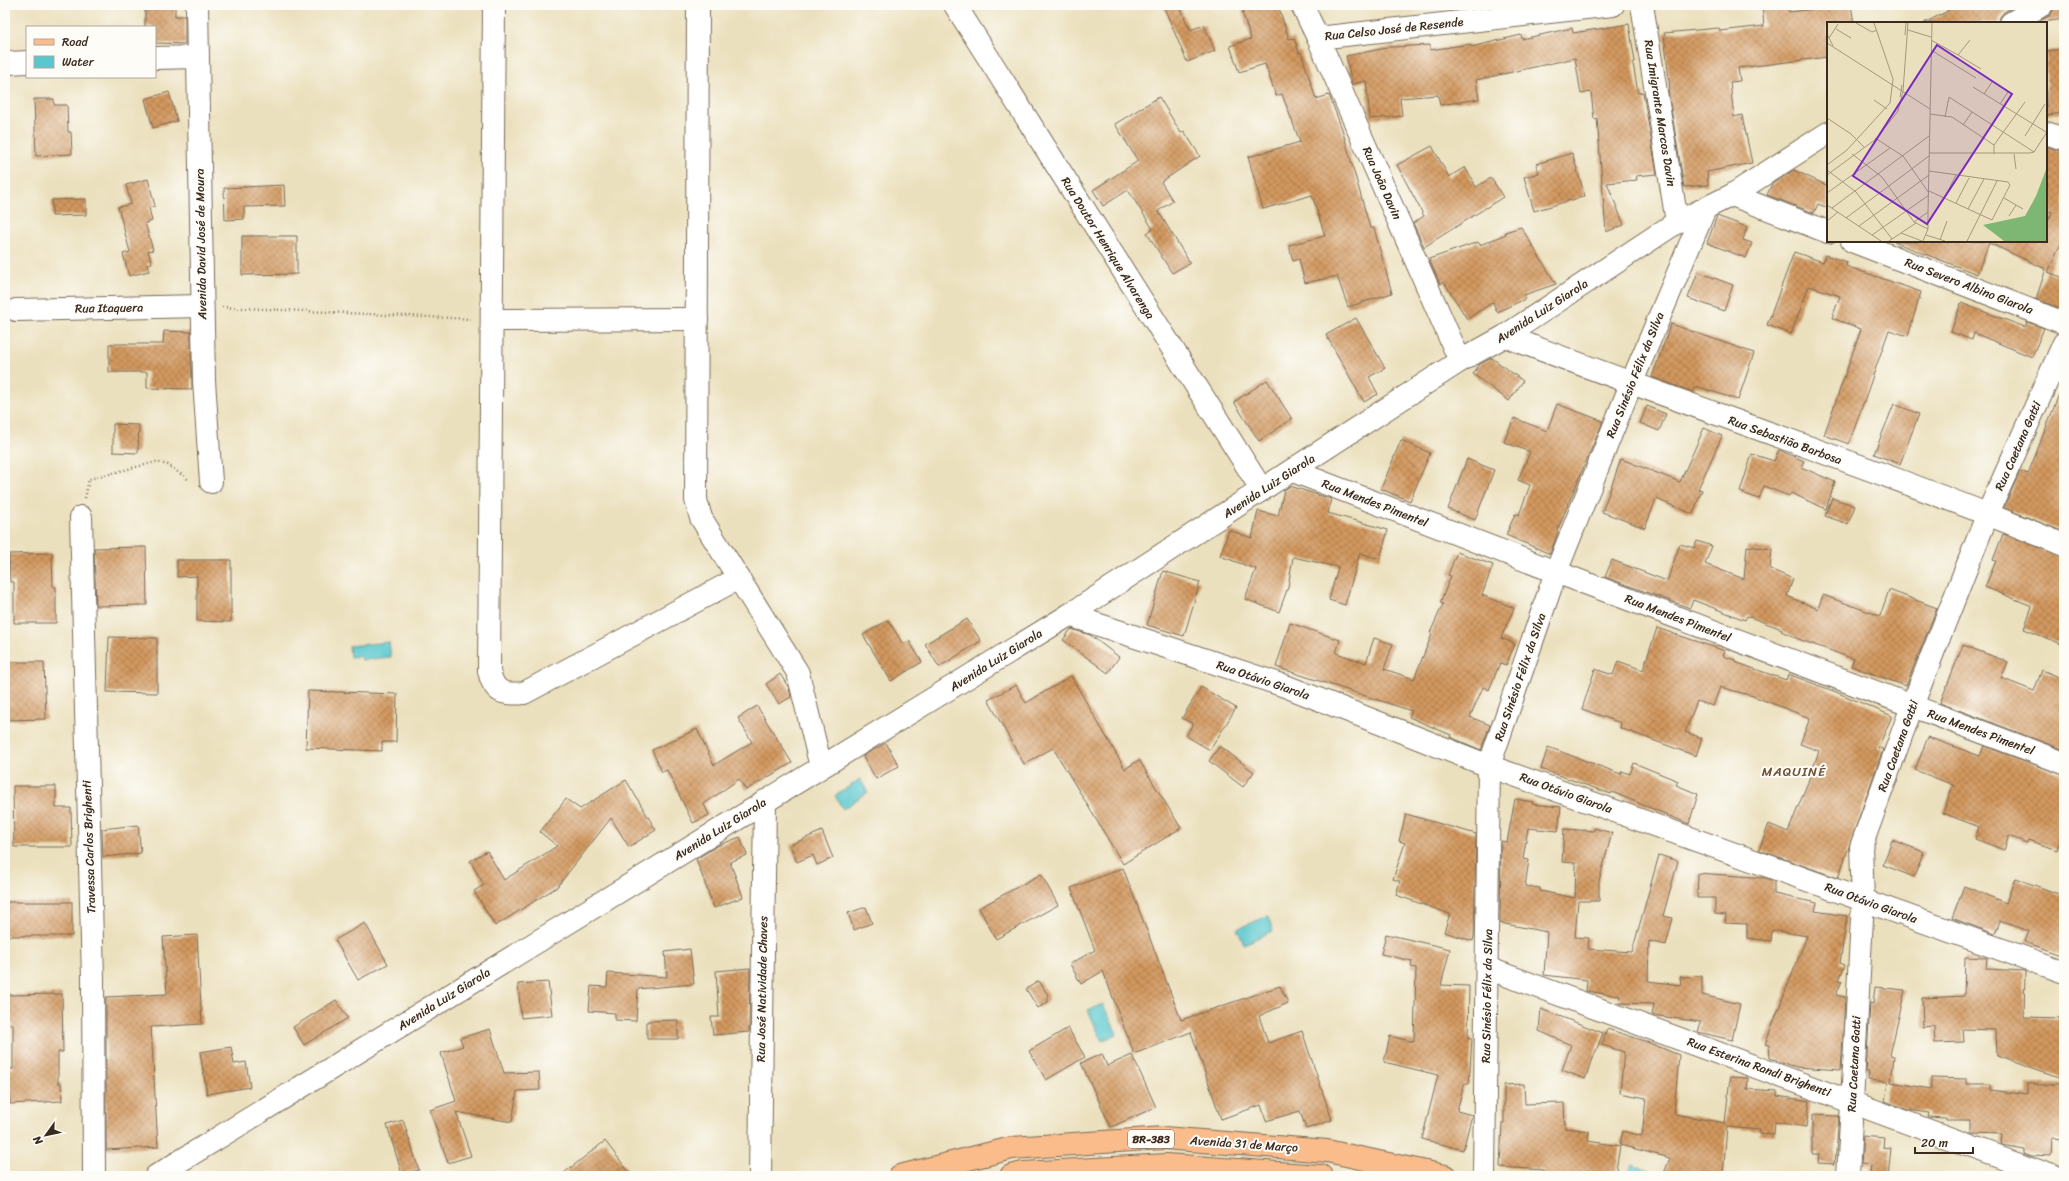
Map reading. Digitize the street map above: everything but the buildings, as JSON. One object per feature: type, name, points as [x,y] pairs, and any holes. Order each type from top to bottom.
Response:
[{"type":"main road","name":"Avenida 31 de Março","points":[[900,1176],[1012,1148],[1164,1138],[1327,1150],[1445,1176]]},
{"type":"main road","points":[[1012,1148],[1017,1175]]},
{"type":"main road","points":[[1326,1176],[1327,1150]]},
{"type":"main road","name":"BR-383","points":[[1017,1175],[1166,1165],[1322,1176]]},
{"type":"street","name":"Avenida David José de Moura","points":[[197,5],[204,381],[211,482]]},
{"type":"street","points":[[494,5],[489,671],[492,684],[501,692],[509,694],[524,693],[739,578]]},
{"type":"street","points":[[698,5],[696,500],[701,518],[798,673],[821,767]]},
{"type":"street","name":"Rua Doutor Henrique Alvarenga","points":[[955,5],[1262,490]]},
{"type":"street","name":"Rua João Davin","points":[[1302,5],[1318,38],[1460,361]]},
{"type":"street","name":"Rua Celso José de Resende","points":[[1318,38],[1613,5]]},
{"type":"street","name":"Rua Imigrante Marcos Davin","points":[[1642,5],[1678,222]]},
{"type":"street","points":[[2013,22],[2042,5]]},
{"type":"street","points":[[156,58],[198,57]]},
{"type":"street","points":[[2047,133],[2064,139]]},
{"type":"street","name":"Avenida Luiz Giarola","points":[[156,1176],[1069,615],[1293,471],[1460,361],[1505,336],[1678,222],[1732,194],[1827,134]]},
{"type":"street","points":[[1732,194],[1827,232]]},
{"type":"street","name":"Rua Sinésio Félix da Silva","points":[[1484,1176],[1489,766],[1556,572],[1630,384],[1705,209]]},
{"type":"street","name":"Rua Severo Albino Giarola","points":[[1855,242],[2064,323]]},
{"type":"street","name":"Rua Itaquera","points":[[16,310],[202,306]]},
{"type":"street","points":[[492,320],[697,319]]},
{"type":"street","name":"Rua Sebastião Barbosa","points":[[1505,336],[1630,384],[1988,513],[2064,544]]},
{"type":"street","name":"Rua Caetana Gatti","points":[[1848,1176],[1863,900],[1861,847],[1912,706],[1988,513],[2064,343]]},
{"type":"street","name":"Rua Mendes Pimentel","points":[[1293,471],[1556,572],[2064,763]]},
{"type":"street","name":"Travessa Carlos Brighenti","points":[[81,517],[93,979],[94,1176]]},
{"type":"street","name":"Rua Otávio Giarola","points":[[1069,615],[1285,686],[1489,766],[2064,972]]},
{"type":"street","name":"Rua José Natividade Chaves","points":[[760,1176],[765,801]]},
{"type":"street","name":"Rua Esterina Randi Brighenti","points":[[1487,968],[1852,1101],[2052,1176]]},
{"type":"path","points":[[202,306],[492,320]]},
{"type":"path","points":[[81,517],[89,479],[156,462],[168,465],[199,488],[205,488],[211,482]]},
{"type":"water","points":[[389,642],[391,657],[362,660],[359,656],[350,657],[349,646]]},
{"type":"water","points":[[860,779],[868,792],[843,809],[835,796]]},
{"type":"water","points":[[1268,916],[1273,931],[1244,944],[1237,929]]},
{"type":"water","points":[[1103,1004],[1117,1034],[1102,1041],[1088,1010]]},
{"type":"water","points":[[1632,1165],[1649,1170],[1647,1176],[1628,1176]]},
{"type":"district","name":"MAQUINÉ","points":[[1794,771]]}]
